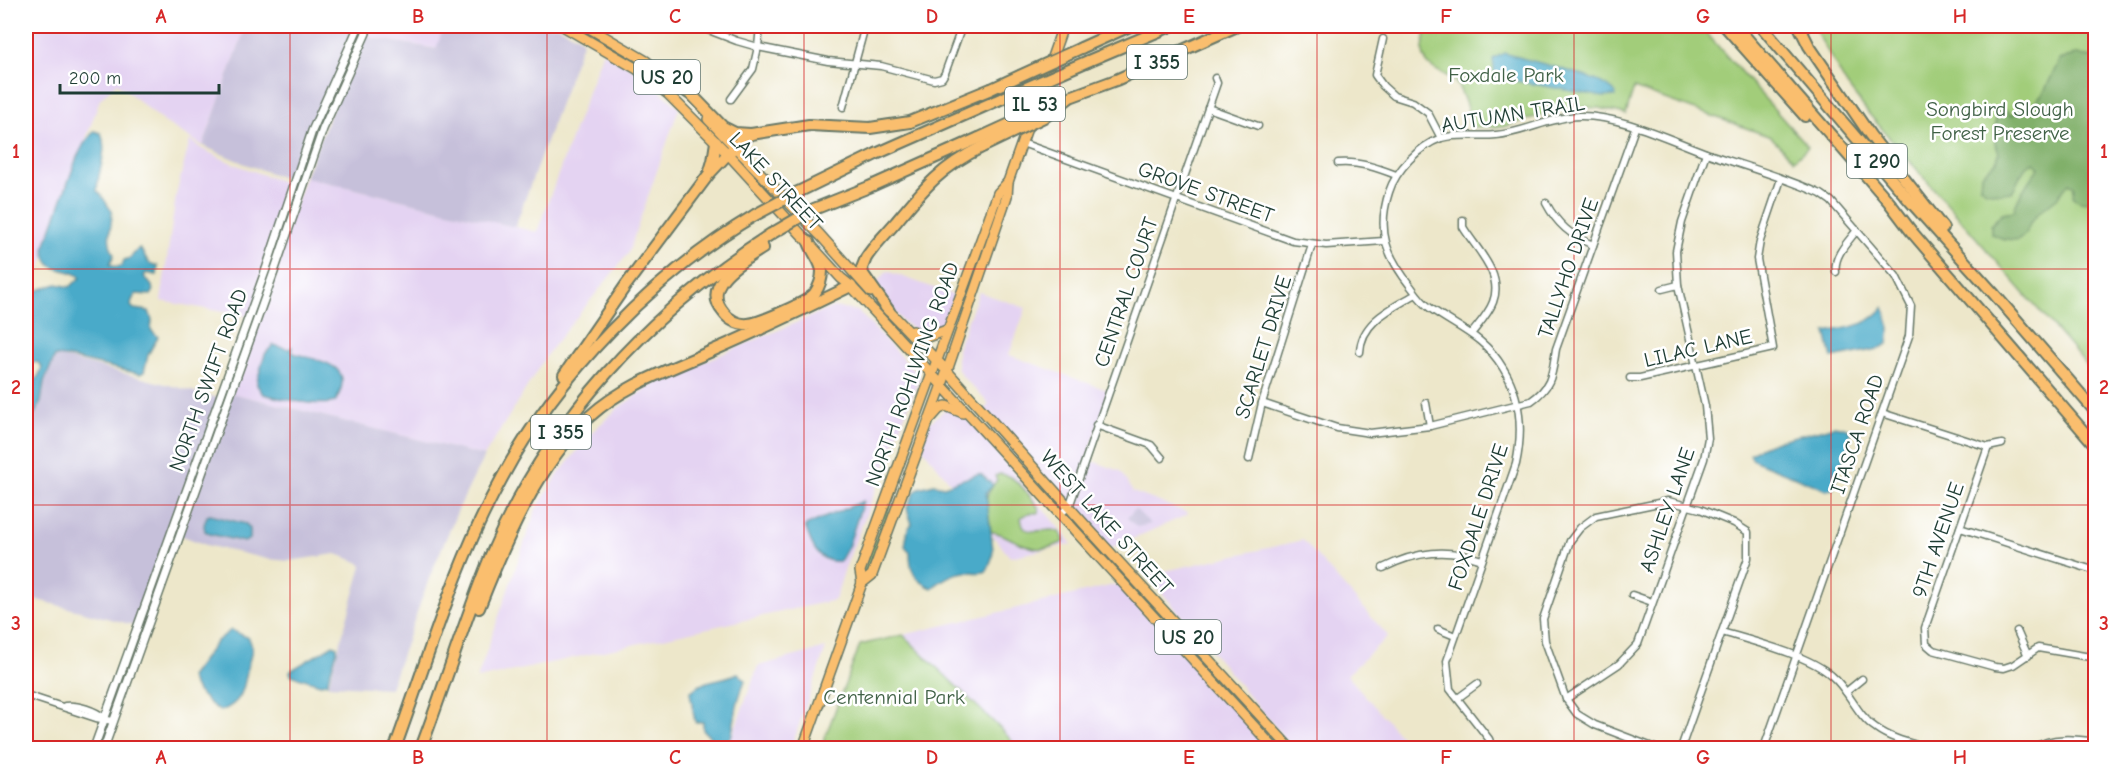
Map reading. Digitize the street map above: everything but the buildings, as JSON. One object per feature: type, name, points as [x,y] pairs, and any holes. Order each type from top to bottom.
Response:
[{"type":"highway","points":[[677,85],[693,96],[723,127],[735,133],[751,134],[809,125],[870,128],[910,122],[991,89],[1130,26]]},
{"type":"highway","points":[[1139,40],[1157,26]]},
{"type":"highway","name":"I 355","points":[[395,748],[466,554],[509,464],[543,414],[592,350],[637,305],[676,271],[738,225],[798,192],[876,154],[1171,26]]},
{"type":"highway","name":"I 355","points":[[421,748],[492,554],[509,517],[549,449],[594,387],[625,351],[656,322],[725,264],[816,212],[844,198],[1046,116],[1072,96],[1116,80],[1237,26]]},
{"type":"highway","points":[[1725,26],[1870,189],[1911,231]]},
{"type":"highway","name":"I 290","points":[[1736,26],[2096,446]]},
{"type":"highway","name":"I 290","points":[[1761,26],[2096,412]]},
{"type":"highway","points":[[1798,26],[1809,46],[1870,135],[1995,295]]},
{"type":"highway","points":[[509,464],[529,423],[626,285],[709,174],[739,142],[751,134]]},
{"type":"highway","points":[[709,174],[714,161],[716,142]]},
{"type":"highway","points":[[889,311],[863,274],[862,268],[866,258],[918,194],[939,174],[981,143]]},
{"type":"highway","points":[[773,236],[722,279],[718,290],[719,304],[724,314],[732,320],[749,324],[805,301],[816,292],[822,271],[809,242]]},
{"type":"highway","points":[[441,697],[516,522],[560,450],[588,417],[628,388],[769,326],[851,286]]},
{"type":"main road","name":"LAKE STREET","points":[[563,26],[651,79],[716,142],[731,151],[804,218],[947,371]]},
{"type":"main road","name":"LAKE STREET","points":[[586,26],[646,61],[677,85],[809,242],[941,387]]},
{"type":"main road","name":"NORTH ROHLWING ROAD","points":[[803,748],[862,583],[872,574],[947,371],[1007,196],[1008,182],[1063,26]]},
{"type":"main road","name":"NORTH ROHLWING ROAD","points":[[862,583],[860,572],[936,360],[998,193],[1008,182]]},
{"type":"main road","points":[[842,261],[849,272],[851,286]]},
{"type":"main road","points":[[903,325],[927,337],[947,330]]},
{"type":"main road","name":"WEST LAKE STREET","points":[[947,371],[1290,748]]},
{"type":"main road","name":"WEST LAKE STREET","points":[[941,387],[1060,513],[1274,748]]},
{"type":"main road","points":[[928,422],[939,409],[946,406],[970,417]]},
{"type":"street","name":"NORTH SWIFT ROAD","points":[[94,748],[266,269],[312,131],[357,30],[363,26],[366,33],[318,141],[274,272],[104,748]]},
{"type":"street","points":[[698,26],[758,47],[806,57],[880,66],[934,80],[942,78],[945,73],[962,26]]},
{"type":"street","points":[[731,99],[753,69],[760,26]]},
{"type":"street","points":[[843,107],[865,26]]},
{"type":"street","points":[[1383,39],[1375,75],[1394,96],[1413,102],[1428,113],[1441,138]]},
{"type":"street","name":"CENTRAL COURT","points":[[1069,507],[1217,83],[1215,78]]},
{"type":"street","points":[[1208,108],[1258,126]]},
{"type":"street","name":"AUTUMN TRAIL","points":[[1396,175],[1422,149],[1441,138],[1505,135],[1558,119],[1580,116],[1604,119],[1635,128],[1781,179]]},
{"type":"street","name":"TALLYHO DRIVE","points":[[1262,403],[1337,428],[1363,433],[1430,426],[1518,405],[1531,401],[1544,393],[1549,383],[1556,349],[1635,128]]},
{"type":"street","name":"GROVE STREET","points":[[1022,143],[1277,236],[1312,245],[1384,241]]},
{"type":"street","name":"ASHLEY LANE","points":[[1566,699],[1619,664],[1636,648],[1704,459],[1708,438],[1702,389],[1678,285],[1676,251],[1677,240],[1706,153]]},
{"type":"street","points":[[1338,163],[1348,162],[1374,166],[1396,175]]},
{"type":"street","name":"FOXDALE DRIVE","points":[[1396,175],[1384,208],[1384,241],[1396,267],[1429,308],[1472,333],[1490,351],[1512,384],[1518,405],[1521,428],[1519,450],[1447,661],[1450,689],[1489,739],[1492,748]]},
{"type":"street","name":"ITASCA ROAD","points":[[1764,748],[1909,336],[1911,306],[1896,276],[1832,201],[1821,194],[1781,179]]},
{"type":"street","name":"LILAC LANE","points":[[1630,378],[1640,378],[1773,348],[1757,259],[1760,241],[1781,179]]},
{"type":"street","points":[[1546,203],[1562,228],[1578,239],[1593,245]]},
{"type":"street","points":[[1463,220],[1463,227],[1494,273],[1496,288],[1493,303],[1472,333]]},
{"type":"street","points":[[1836,272],[1839,253],[1857,231]]},
{"type":"street","name":"SCARLET DRIVE","points":[[1249,459],[1262,403],[1312,245]]},
{"type":"street","points":[[1662,289],[1678,285]]},
{"type":"street","points":[[1360,352],[1360,341],[1367,328],[1388,311],[1416,294]]},
{"type":"street","points":[[1426,403],[1430,426]]},
{"type":"street","points":[[1882,413],[1988,447],[2002,444]]},
{"type":"street","points":[[1096,425],[1151,445],[1162,458]]},
{"type":"street","name":"9TH AVENUE","points":[[1988,447],[1925,628],[1926,644],[1933,650],[1995,667],[2013,665],[2028,656]]},
{"type":"street","points":[[1655,748],[1595,725],[1577,714],[1566,699],[1545,641],[1543,619],[1572,536],[1596,516],[1661,501],[1675,501],[1734,523],[1748,532],[1748,558],[1681,748]]},
{"type":"street","points":[[1060,513],[1069,507]]},
{"type":"street","points":[[1960,528],[2096,571]]},
{"type":"street","points":[[1383,568],[1412,556],[1431,552],[1451,552],[1482,560]]},
{"type":"street","name":"ASHLEY LANE","points":[[1632,595],[1652,602]]},
{"type":"street","points":[[1437,629],[1455,636]]},
{"type":"street","points":[[2017,631],[2028,656],[2038,648],[2096,658]]},
{"type":"street","points":[[1722,632],[1797,656],[1833,676],[1875,728],[1892,737],[1927,748]]},
{"type":"street","points":[[1846,692],[1862,679]]},
{"type":"street","points":[[1458,698],[1476,684]]},
{"type":"street","points":[[26,695],[96,718],[113,721]]},
{"type":"street","points":[[2037,746],[2072,739],[2096,742]]},
{"type":"shaded area","points":[[41,26],[246,26],[203,146],[164,122],[117,83],[100,99],[40,270],[26,266],[26,43]]},
{"type":"shaded area","points":[[246,26],[333,26],[357,34],[298,183],[203,146]]},
{"type":"shaded area","points":[[366,26],[444,26],[437,49],[362,36]]},
{"type":"shaded area","points":[[444,26],[558,26],[583,40],[515,227],[305,177],[362,36],[436,49]]},
{"type":"shaded area","points":[[603,51],[644,76],[679,108],[628,254],[550,350],[484,456],[231,393],[305,177],[537,232]]},
{"type":"shaded area","points":[[190,140],[202,149],[234,164],[297,187],[252,317],[161,301],[176,195]]},
{"type":"shaded area","points":[[887,271],[956,296],[945,329],[935,333],[919,333],[903,322],[874,286]]},
{"type":"shaded area","points":[[979,292],[1026,308],[1009,355],[1110,391],[1087,459],[1120,471],[1133,492],[1188,513],[1187,515],[1109,549],[984,410],[989,404],[957,368],[957,349]]},
{"type":"shaded area","points":[[833,307],[858,311],[920,377],[845,568],[835,600],[477,679],[536,509],[560,472],[593,431],[618,408],[656,382]]},
{"type":"shaded area","points":[[50,354],[222,399],[141,627],[26,597],[26,416]]},
{"type":"shaded area","points":[[231,393],[484,456],[430,576],[390,688],[328,685],[362,566],[358,562],[336,554],[289,561],[267,559],[206,545],[180,535]]},
{"type":"shaded area","points":[[947,408],[969,418],[1072,544],[1010,557],[921,446],[929,423]]},
{"type":"shaded area","points":[[1135,509],[1151,524],[1137,527],[1127,518]]},
{"type":"shaded area","points":[[1303,540],[1388,636],[1347,675],[1411,748],[1293,748],[1147,575]]},
{"type":"shaded area","points":[[1122,583],[1270,748],[1018,748],[903,635]]},
{"type":"shaded area","points":[[826,648],[791,748],[728,747],[758,666]]},
{"type":"green space","name":"Foxdale Park","points":[[1423,26],[1700,26],[1808,147],[1794,160],[1771,137],[1634,88],[1626,114],[1581,107],[1557,110],[1503,127],[1471,127],[1466,104],[1456,83],[1430,66],[1424,57]]},
{"type":"green space","name":"Songbird Slough Forest Preserve","points":[[1813,26],[2095,26],[2095,375],[1869,114],[1847,85]]},
{"type":"green space","points":[[2076,55],[2095,57],[2095,199],[2087,202],[2078,200],[2073,196],[2074,186],[2069,183],[2058,197],[2038,213],[2030,223],[2026,234],[2017,240],[2004,239],[1991,234],[1991,225],[2002,213],[2014,211],[2024,188],[2039,168],[2034,162],[2026,166],[2012,192],[1986,191],[1980,186],[1981,175],[1997,160],[1999,153],[1995,143],[1996,113],[2001,109],[2008,111],[2011,116],[2033,103],[2043,94],[2060,59]]},
{"type":"green space","points":[[1000,474],[1017,482],[1039,508],[1038,513],[1029,513],[1021,517],[1023,526],[1028,530],[1056,531],[1061,534],[1064,542],[1049,548],[1036,548],[991,532],[986,500],[997,480],[995,476]]},
{"type":"green space","points":[[898,478],[877,553],[865,576],[863,571]]},
{"type":"green space","name":"Centennial Park","points":[[903,635],[1018,748],[821,748],[860,645]]},
{"type":"water","points":[[1504,53],[1583,75],[1598,81],[1616,94],[1604,97],[1495,77],[1493,59]]},
{"type":"water","points":[[94,131],[101,133],[104,148],[97,191],[112,211],[109,238],[114,255],[110,264],[115,267],[122,266],[124,260],[130,258],[139,248],[149,263],[158,266],[157,275],[146,273],[144,276],[152,286],[151,295],[136,294],[131,306],[134,309],[149,311],[152,320],[151,330],[158,337],[148,355],[144,372],[140,374],[55,356],[44,382],[41,402],[26,429],[26,393],[42,367],[37,362],[26,364],[26,294],[57,284],[70,287],[81,277],[53,267],[44,249],[77,157]]},
{"type":"water","points":[[1884,307],[1890,328],[1888,344],[1878,349],[1832,358],[1826,332],[1865,322]]},
{"type":"water","points":[[273,345],[289,349],[292,347],[292,352],[296,354],[334,367],[340,373],[342,380],[341,390],[335,402],[309,403],[263,394],[257,381],[265,354]]},
{"type":"water","points":[[1833,426],[1847,428],[1851,434],[1833,488],[1827,490],[1753,460],[1750,454],[1780,440]]},
{"type":"water","points":[[978,474],[993,485],[986,493],[993,550],[987,571],[958,573],[932,588],[921,582],[912,570],[910,552],[905,546],[908,528],[912,524],[907,508],[919,488],[934,484],[944,486]]},
{"type":"water","points":[[863,501],[848,547],[840,561],[832,561],[820,556],[805,526]]},
{"type":"water","points":[[207,516],[246,524],[250,529],[250,539],[244,542],[205,531],[204,525]]},
{"type":"water","points":[[231,630],[249,638],[252,652],[242,693],[228,708],[220,711],[202,696],[190,677],[217,641]]},
{"type":"water","points":[[333,645],[337,647],[337,651],[327,683],[320,684],[291,675],[290,671]]},
{"type":"water","points":[[738,673],[745,680],[738,701],[731,738],[715,740],[703,730],[703,722],[695,722],[690,692],[702,684]]}]
